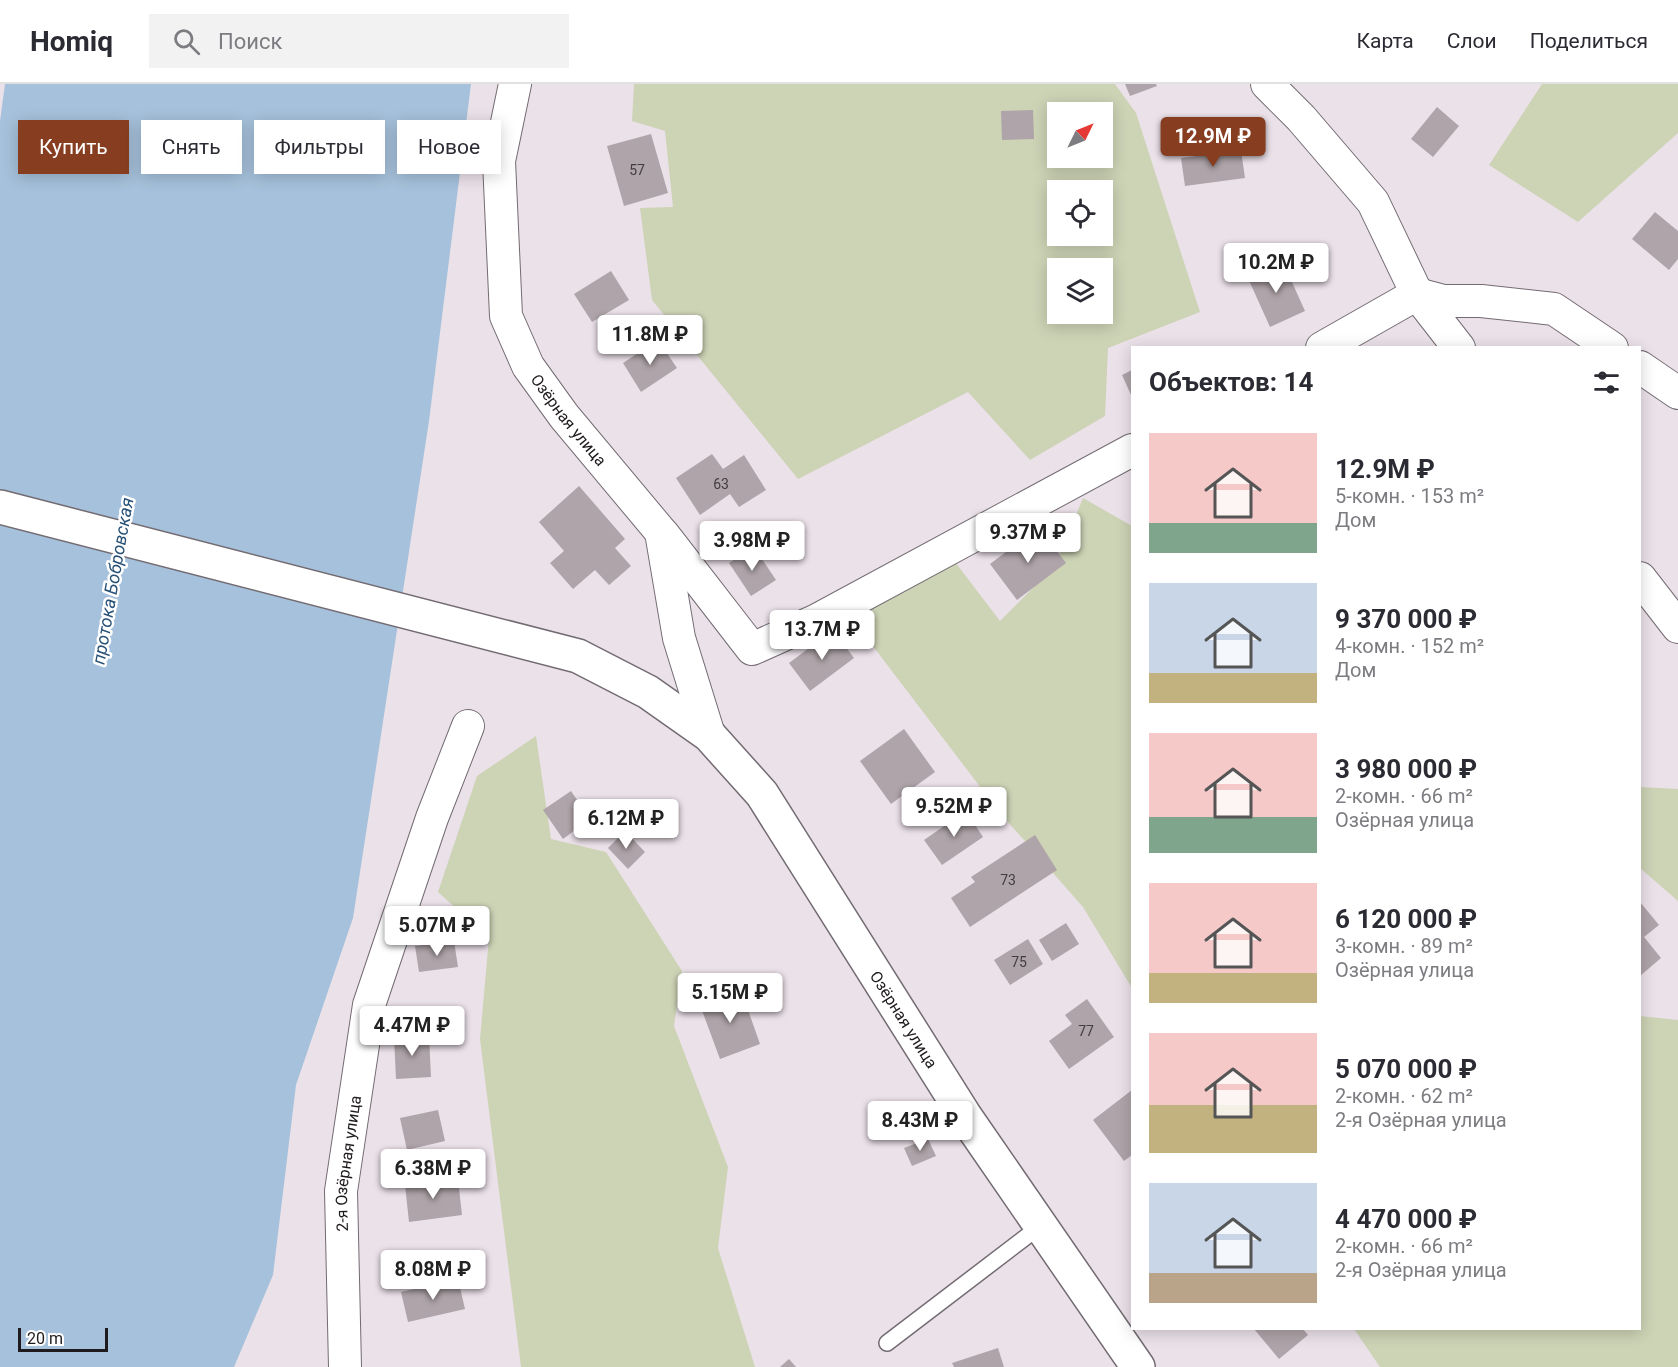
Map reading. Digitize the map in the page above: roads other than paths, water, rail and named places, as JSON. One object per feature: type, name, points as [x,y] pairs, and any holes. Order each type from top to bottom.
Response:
[{"type":"street","name":"Озёрная улица","points":[[515,84],[499,161],[506,316],[528,366],[552,399],[661,532],[679,638],[709,735]]},
{"type":"street","points":[[1267,84],[1301,118],[1373,202],[1417,294],[1457,346]]},
{"type":"street","points":[[1326,346],[1417,294],[1443,301],[1481,301],[1554,309],[1609,346]]},
{"type":"street","points":[[1641,368],[1678,393]]},
{"type":"street","points":[[661,532],[752,649],[817,620],[1131,451]]},
{"type":"street","name":"Озёрная улица","points":[[0,507],[578,656],[648,692],[709,735],[762,794],[965,1116],[1039,1227],[1138,1367]]},
{"type":"street","points":[[1641,579],[1678,627]]},
{"type":"street","name":"2-я Озёрная улица","points":[[345,1367],[341,1191],[369,1005],[432,818],[468,726]]},
{"type":"lane","points":[[887,1343],[1039,1227]]},
{"type":"water","name":"протока Бобровская","points":[[5,84],[471,84],[467,120],[397,120],[397,174],[460,174],[429,421],[353,918],[296,1085],[273,1275],[234,1367],[0,1367],[0,121]]}]
